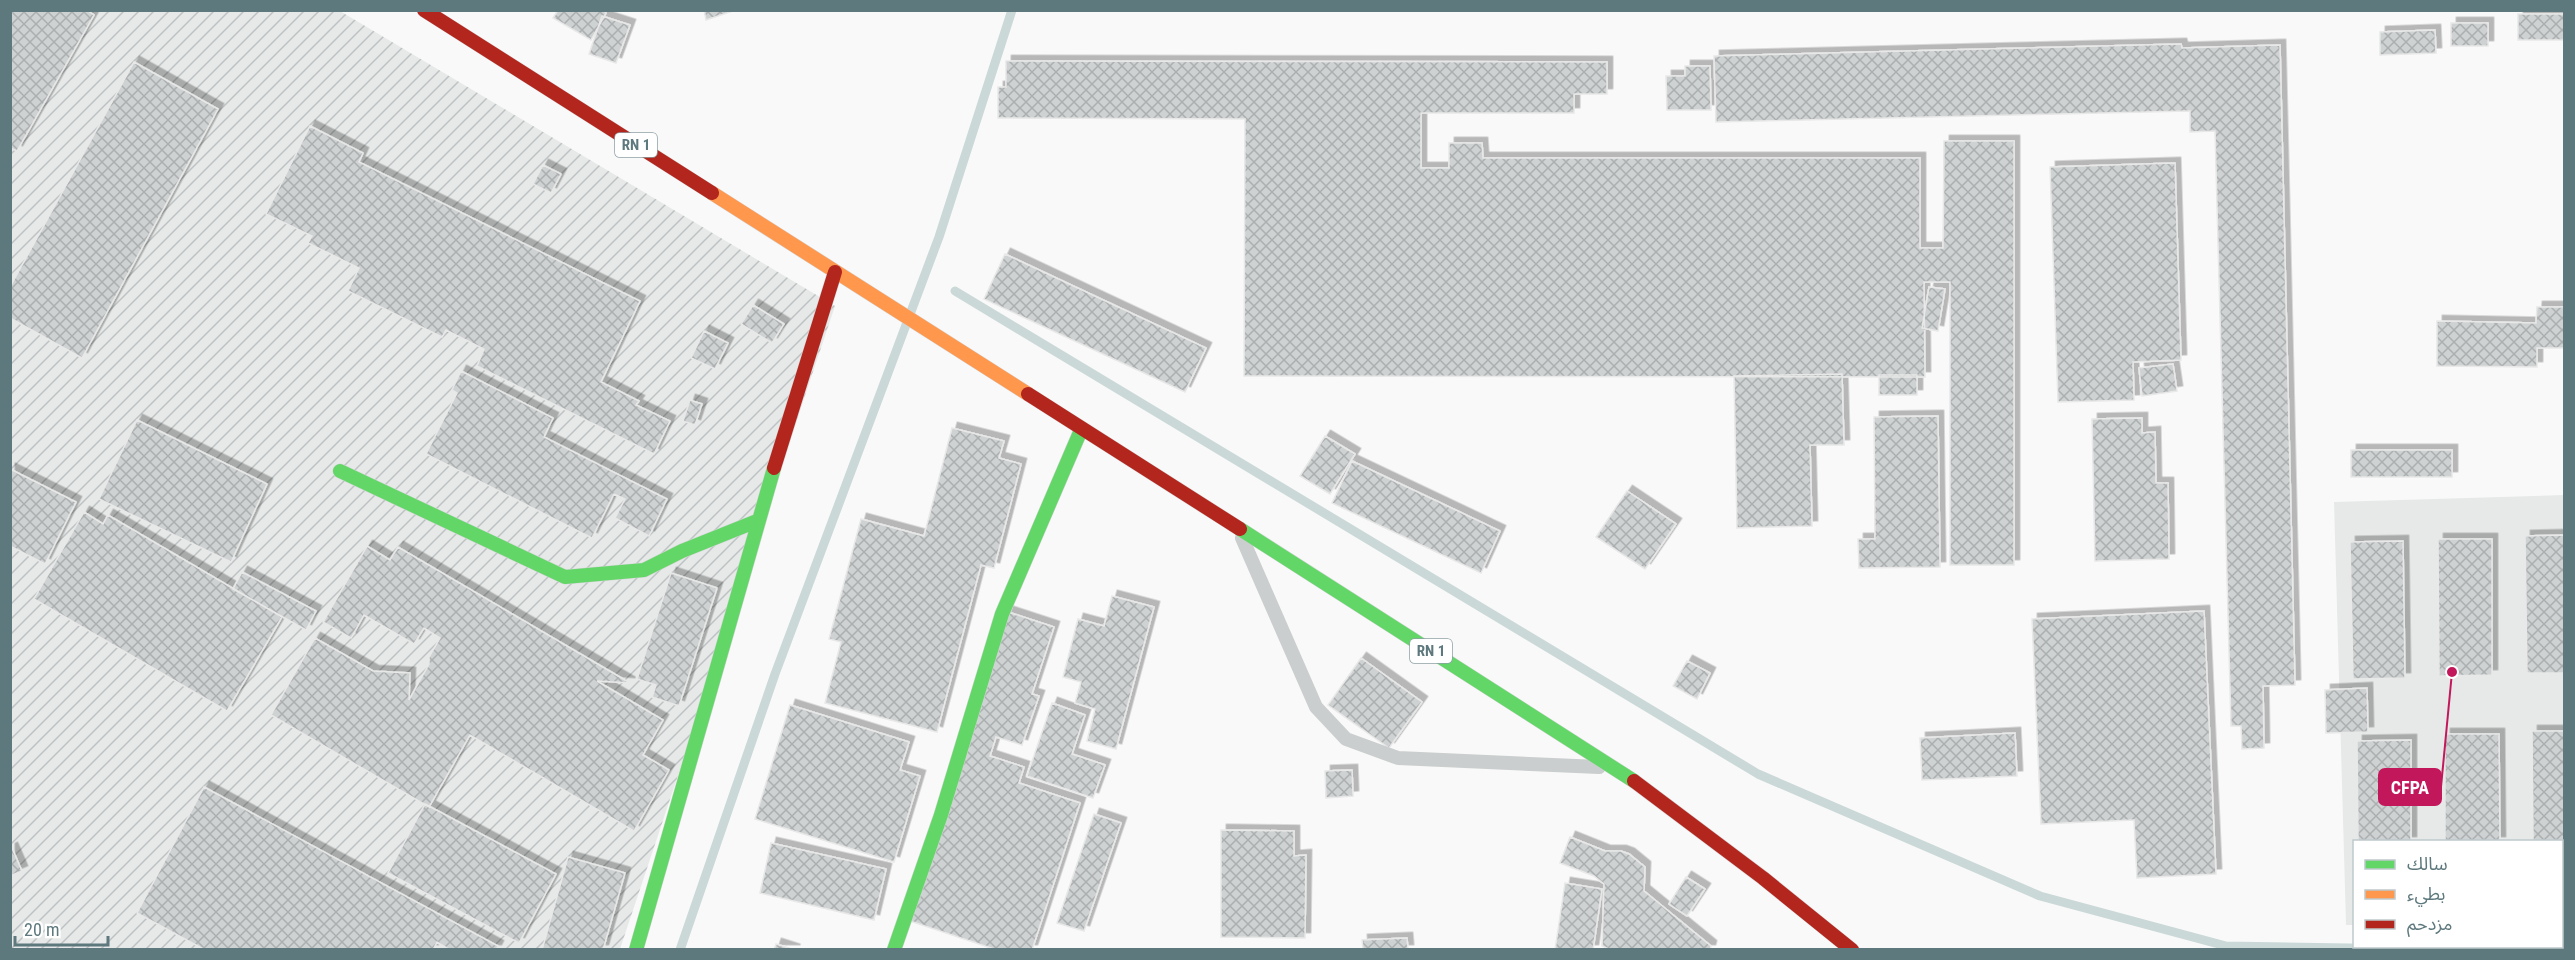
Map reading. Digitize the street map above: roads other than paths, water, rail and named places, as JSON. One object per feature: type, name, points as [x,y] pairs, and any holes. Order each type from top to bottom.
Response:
[{"type":"main road","name":"RN 1","points":[[424,10],[1081,430],[1616,768],[1763,878],[1852,950]]},
{"type":"main road","points":[[636,950],[757,521],[835,272]]},
{"type":"main road","points":[[894,950],[940,815],[1002,614],[1081,430]]},
{"type":"main road","points":[[340,471],[565,577],[644,570],[682,551],[757,521]]},
{"type":"lane","points":[[1238,528],[1316,707],[1346,739],[1398,758],[1616,768]]},
{"type":"waterway","points":[[680,950],[775,674],[939,237],[1012,10]]},
{"type":"waterway","points":[[955,291],[1758,774],[2040,896],[2226,946],[2474,950]]},
{"type":"place","name":"CFPA","points":[[2452,672]]}]
